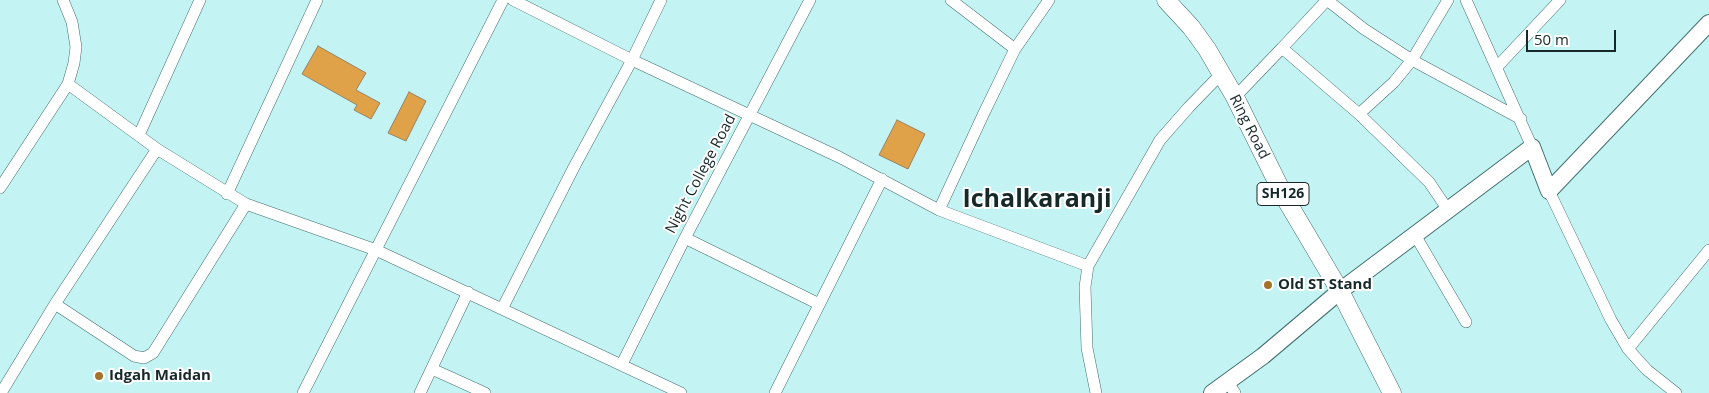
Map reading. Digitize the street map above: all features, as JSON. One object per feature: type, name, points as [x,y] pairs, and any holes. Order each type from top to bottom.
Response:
[{"type":"main road","name":"Ring Road","points":[[1166,0],[1191,27],[1207,49],[1235,98],[1285,198],[1340,291],[1392,393]]},
{"type":"street","points":[[0,188],[68,84],[76,47],[72,22],[63,0]]},
{"type":"street","points":[[139,135],[200,0]]},
{"type":"street","points":[[227,194],[317,0]]},
{"type":"street","points":[[303,393],[503,0]]},
{"type":"street","points":[[514,0],[632,60],[839,157],[939,210],[1088,266]]},
{"type":"street","points":[[502,310],[574,167],[632,60],[661,0]]},
{"type":"street","name":"Night College Road","points":[[622,364],[685,238],[810,0]]},
{"type":"street","points":[[950,0],[1015,49]]},
{"type":"street","points":[[939,210],[1015,49],[1049,0]]},
{"type":"street","points":[[1235,98],[1327,0],[1364,28],[1412,60],[1520,119]]},
{"type":"street","points":[[1359,114],[1394,82],[1412,60],[1448,0]]},
{"type":"street","points":[[1466,0],[1520,119],[1549,191],[1628,350],[1648,370],[1676,393]]},
{"type":"street","points":[[1497,67],[1560,0]]},
{"type":"street","points":[[1549,191],[1709,23]]},
{"type":"street","points":[[1282,48],[1359,114],[1429,182],[1448,210]]},
{"type":"street","points":[[1096,393],[1087,348],[1085,287],[1088,266],[1160,140],[1221,74]]},
{"type":"street","points":[[68,84],[157,149],[246,204],[376,250],[622,364],[664,389],[681,393]]},
{"type":"street","points":[[1212,393],[1231,387],[1263,356],[1340,291],[1532,147]]},
{"type":"street","points":[[1,393],[55,304],[157,149]]},
{"type":"street","points":[[775,393],[882,179]]},
{"type":"street","points":[[55,304],[134,356],[144,358],[153,353],[246,204]]},
{"type":"street","points":[[1415,235],[1466,322]]},
{"type":"street","points":[[685,238],[820,304]]},
{"type":"street","points":[[1628,350],[1709,250]]},
{"type":"street","points":[[420,393],[468,292]]},
{"type":"street","points":[[432,368],[485,393]]},
{"type":"building","points":[[318,46],[366,73],[356,90],[380,103],[371,119],[354,110],[357,105],[302,74]]},
{"type":"building","points":[[409,92],[426,101],[406,141],[388,133]]},
{"type":"building","points":[[897,120],[925,134],[908,169],[879,155]]},
{"type":"place","name":"Old ST Stand","points":[[1268,285]]},
{"type":"place","name":"Idgah Maidan","points":[[99,376]]},
{"type":"district","name":"Ichalkaranji","points":[[1037,200]]}]
